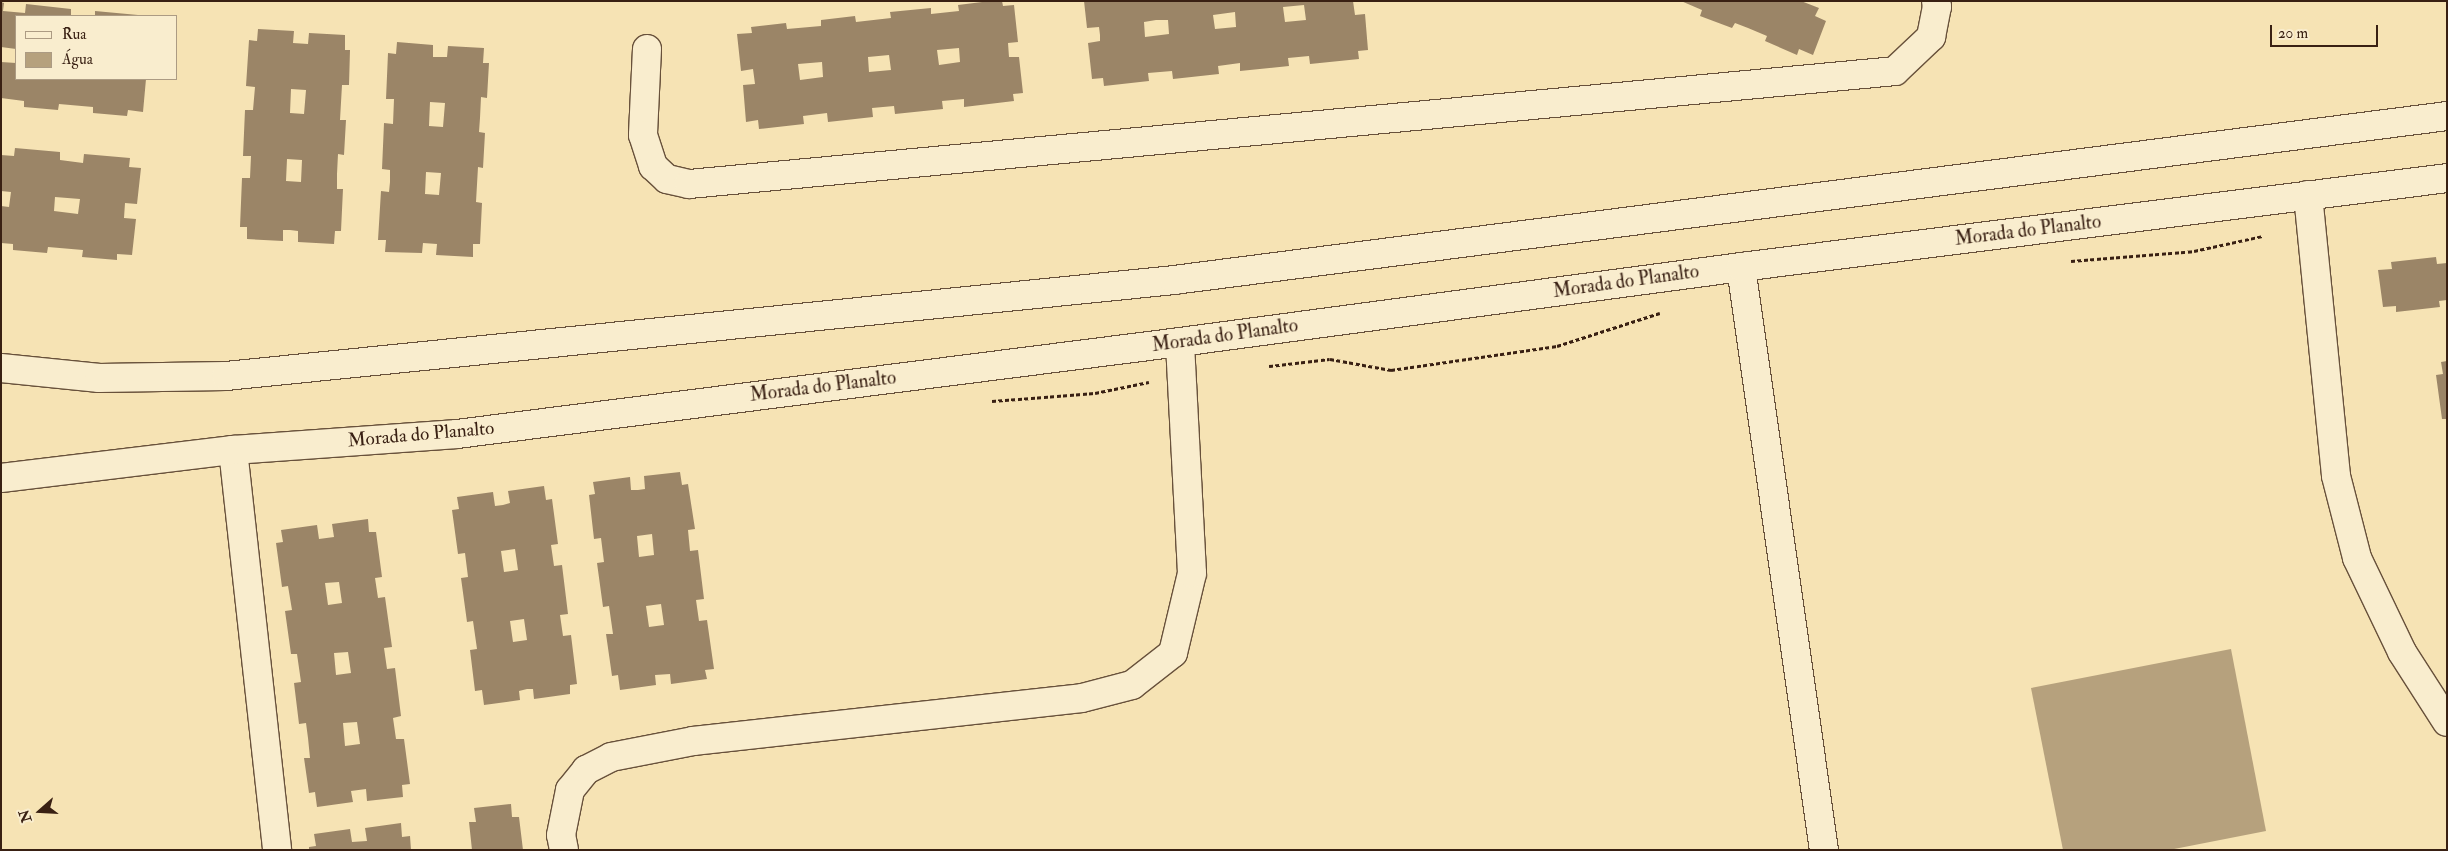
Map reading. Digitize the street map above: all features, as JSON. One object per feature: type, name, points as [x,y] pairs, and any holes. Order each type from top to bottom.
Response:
[{"type":"street","points":[[647,48],[643,135],[653,166],[667,179],[689,184],[1894,71],[1931,37],[1938,8],[1936,1]]},
{"type":"street","points":[[1,368],[99,378],[226,376],[1174,280],[2447,116]]},
{"type":"street","name":"Morada do Planalto","points":[[1,478],[233,450],[457,434],[1180,342],[1740,267],[2447,178]]},
{"type":"street","points":[[2308,195],[2336,476],[2357,558],[2402,652],[2447,722]]},
{"type":"street","points":[[1740,267],[1824,850]]},
{"type":"street","points":[[564,850],[562,835],[570,790],[586,770],[611,757],[693,741],[1082,698],[1132,685],[1173,653],[1192,573],[1180,342]]},
{"type":"street","points":[[233,450],[277,850]]},
{"type":"water","points":[[2231,649],[2266,831],[2169,850],[2063,850],[2031,688]]},
{"type":"building","points":[[1002,1],[1003,6],[1014,5],[1018,42],[1008,43],[1009,57],[1019,57],[1023,93],[1013,94],[1014,101],[964,107],[964,99],[942,101],[943,109],[895,114],[894,106],[872,108],[873,117],[828,122],[827,113],[803,116],[804,124],[759,129],[758,120],[746,122],[743,85],[755,84],[753,69],[741,71],[737,34],[752,33],[751,27],[786,23],[787,29],[821,26],[821,20],[855,16],[856,22],[891,18],[890,12],[931,8],[931,14],[959,11],[958,5]],"holes":[[[959,48],[960,62],[939,65],[937,50]],[[889,55],[891,70],[869,72],[868,57]],[[822,62],[823,77],[800,80],[798,64]]]},
{"type":"building","points":[[1084,1],[1353,1],[1355,15],[1365,14],[1368,50],[1358,51],[1359,59],[1310,64],[1309,56],[1288,58],[1289,66],[1240,71],[1240,63],[1218,66],[1219,74],[1173,79],[1172,71],[1148,73],[1149,81],[1104,86],[1103,78],[1092,79],[1088,43],[1100,41],[1099,27],[1087,28]],"holes":[[[1304,5],[1306,20],[1285,22],[1283,7]],[[1235,12],[1236,27],[1215,29],[1213,15]],[[1168,20],[1169,34],[1145,37],[1144,22]]]},
{"type":"building","points":[[1681,1],[1801,1],[1819,8],[1815,16],[1826,21],[1813,55],[1799,49],[1797,55],[1765,41],[1767,36],[1748,28],[1735,23],[1732,28],[1700,16],[1702,10]]},
{"type":"building","points":[[1,2],[4,3],[3,11],[25,13],[26,4],[71,9],[71,15],[15,15],[15,49],[1,47]]},
{"type":"building","points":[[95,11],[138,15],[95,15]]},
{"type":"building","points":[[258,29],[294,31],[293,43],[308,44],[309,33],[345,35],[345,50],[350,50],[349,85],[342,85],[340,120],[346,120],[344,155],[338,154],[337,174],[337,189],[343,189],[341,231],[335,231],[334,244],[298,242],[298,231],[290,230],[283,230],[283,241],[247,239],[247,227],[240,227],[242,178],[250,178],[251,156],[243,156],[245,110],[253,110],[255,87],[246,86],[249,40],[257,41]],"holes":[[[291,89],[306,90],[304,114],[290,113]],[[287,159],[302,160],[301,182],[286,181]]]},
{"type":"building","points":[[397,42],[433,45],[433,57],[447,57],[448,46],[484,48],[483,63],[489,63],[487,98],[481,97],[479,132],[485,133],[483,168],[478,167],[476,202],[482,203],[480,244],[473,244],[473,257],[436,255],[437,244],[423,243],[422,253],[385,252],[386,240],[378,240],[381,191],[389,192],[390,182],[390,170],[382,169],[384,123],[393,124],[394,99],[386,99],[388,53],[396,54]],"holes":[[[430,102],[445,103],[443,127],[429,126]],[[426,172],[441,173],[439,195],[425,194]]]},
{"type":"building","points":[[1,62],[15,63],[15,80],[146,80],[143,112],[128,110],[127,116],[93,113],[93,107],[59,104],[58,110],[24,107],[24,101],[1,98]]},
{"type":"building","points":[[15,148],[60,152],[60,160],[83,163],[84,154],[130,158],[129,167],[141,168],[137,204],[125,203],[124,218],[136,219],[132,255],[117,254],[117,260],[82,257],[83,250],[48,247],[47,253],[13,250],[13,244],[1,243],[1,206],[9,207],[11,192],[1,191],[1,155],[14,156]],"holes":[[[55,197],[80,199],[78,214],[54,211]]]},
{"type":"building","points":[[2436,257],[2437,264],[2447,263],[2447,300],[2439,301],[2440,307],[2396,312],[2396,306],[2383,307],[2378,270],[2392,269],[2391,262]]},
{"type":"building","points":[[2447,361],[2447,419],[2442,419],[2436,375],[2443,374],[2441,362]]},
{"type":"building","points":[[680,472],[682,485],[688,484],[695,529],[688,530],[690,551],[698,550],[704,599],[696,600],[699,621],[707,620],[714,669],[705,670],[707,679],[671,684],[670,674],[655,675],[656,685],[620,690],[618,675],[612,676],[606,634],[613,634],[609,606],[603,607],[597,563],[604,562],[601,538],[594,539],[589,495],[595,494],[593,482],[630,477],[631,490],[645,489],[644,476]],"holes":[[[652,534],[654,555],[639,557],[637,536]],[[661,604],[664,625],[649,627],[646,606]]]},
{"type":"building","points":[[544,486],[546,500],[552,499],[558,544],[551,545],[554,566],[562,565],[568,614],[560,615],[563,636],[571,635],[577,684],[570,685],[570,694],[534,699],[533,689],[527,689],[519,691],[520,700],[484,705],[482,690],[475,691],[470,650],[477,649],[473,621],[467,622],[461,578],[468,577],[465,553],[458,554],[452,510],[459,509],[457,497],[493,492],[495,506],[510,503],[508,491]],"holes":[[[515,549],[518,570],[504,572],[501,551]],[[524,619],[527,640],[513,642],[510,621]]]},
{"type":"building","points":[[368,519],[369,532],[376,532],[382,577],[375,578],[378,598],[385,597],[392,647],[384,648],[387,669],[395,668],[401,716],[393,718],[396,739],[404,739],[410,784],[402,785],[403,797],[367,801],[366,789],[351,791],[353,802],[317,807],[315,792],[309,793],[304,758],[310,758],[306,723],[299,724],[294,683],[301,682],[297,654],[291,654],[285,611],[292,610],[288,586],[282,587],[276,543],[283,542],[281,530],[317,525],[319,539],[334,537],[332,524]],"holes":[[[339,582],[342,603],[328,605],[325,583]],[[348,652],[351,673],[336,675],[334,653]],[[357,722],[360,744],[345,746],[343,723]]]},
{"type":"building","points":[[511,804],[512,817],[519,817],[523,850],[472,850],[469,822],[476,822],[474,808]]},
{"type":"building","points":[[401,823],[402,837],[410,836],[411,850],[309,850],[309,847],[316,846],[314,834],[350,829],[352,842],[367,841],[365,828]]}]
